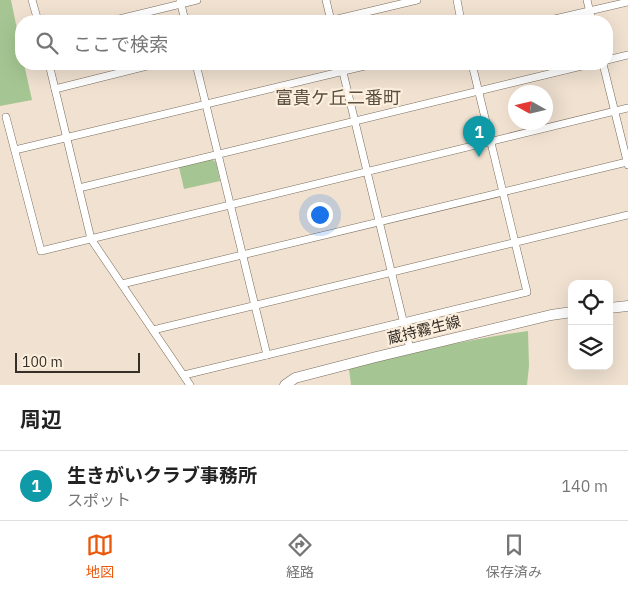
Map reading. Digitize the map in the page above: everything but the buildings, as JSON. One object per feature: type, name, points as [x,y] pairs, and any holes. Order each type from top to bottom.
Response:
[{"type":"main road","points":[[613,308],[628,306]]},
{"type":"main road","name":"蔵持霧生線","points":[[285,385],[295,378],[551,315],[568,313]]},
{"type":"street","points":[[32,0],[36,15]]},
{"type":"street","points":[[133,15],[180,2],[197,0]]},
{"type":"street","points":[[326,0],[329,15]]},
{"type":"street","points":[[355,15],[417,0]]},
{"type":"street","points":[[457,0],[460,15]]},
{"type":"street","points":[[587,0],[591,15]]},
{"type":"street","points":[[180,2],[183,15]]},
{"type":"street","points":[[572,15],[628,2]]},
{"type":"street","points":[[613,58],[628,54]]},
{"type":"street","points":[[50,70],[91,239],[190,385]]},
{"type":"street","points":[[55,89],[131,70]]},
{"type":"street","points":[[197,70],[229,206],[267,355]]},
{"type":"street","points":[[15,150],[205,104],[331,70]]},
{"type":"street","points":[[343,70],[410,349]]},
{"type":"street","points":[[184,375],[527,292],[474,70]]},
{"type":"street","points":[[79,188],[565,70]]},
{"type":"street","points":[[122,284],[502,192],[628,164],[604,70]]},
{"type":"street","points":[[6,117],[41,251],[628,108]]},
{"type":"street","points":[[153,330],[628,215]]},
{"type":"green space","points":[[0,0],[11,0],[15,20],[15,70],[25,70],[32,100],[0,106]]},
{"type":"green space","points":[[211,159],[216,162],[220,181],[184,189],[179,167]]},
{"type":"green space","points":[[528,331],[529,366],[527,385],[351,385],[349,369],[416,352]]},
{"type":"place","name":"生きがいクラブ事務所","points":[[479,157]]},
{"type":"district","name":"富貴ケ丘二番町","points":[[338,98]]}]
